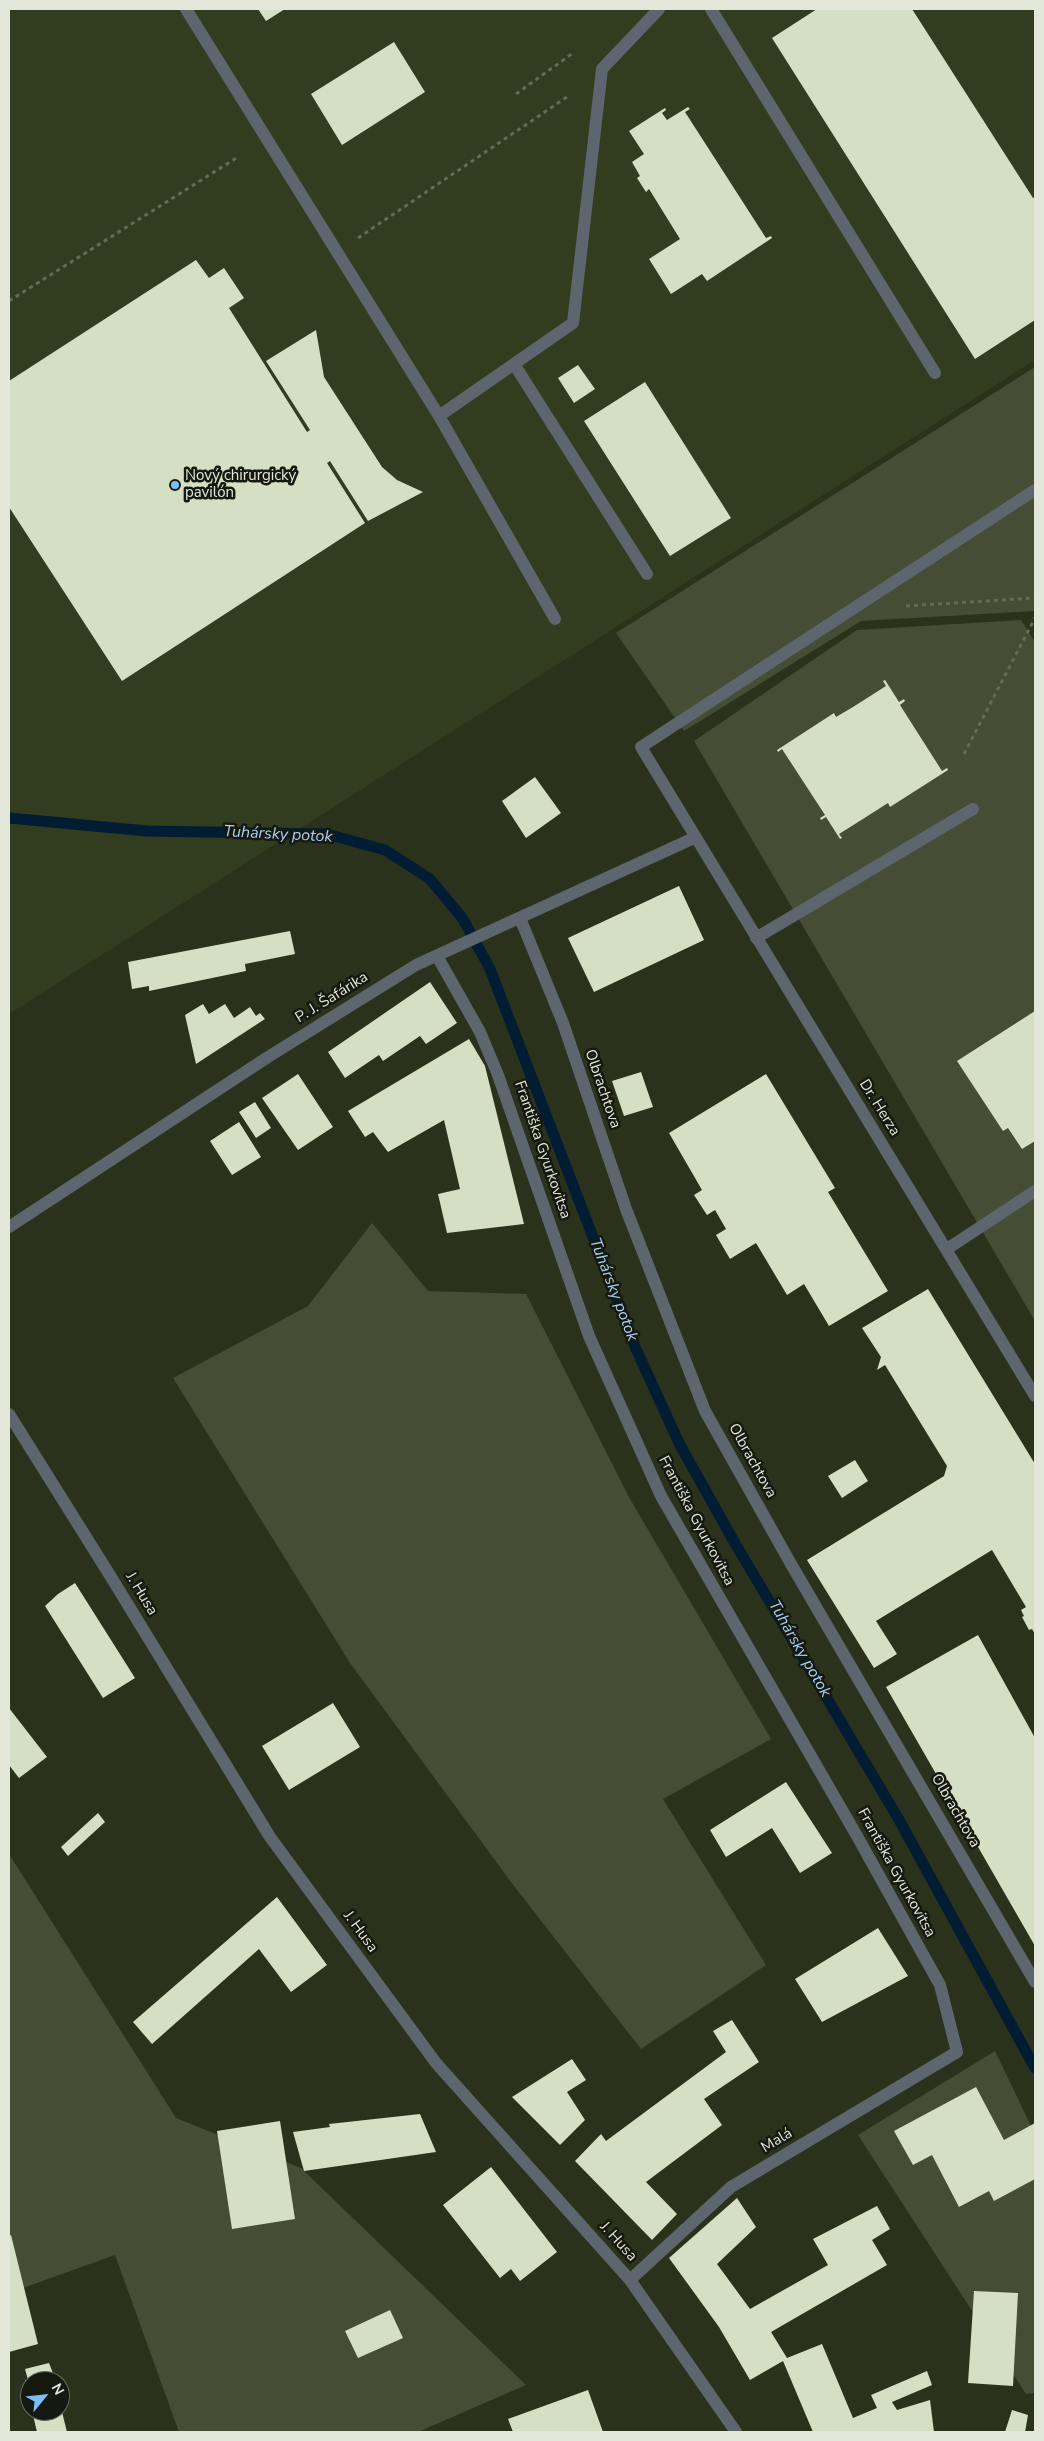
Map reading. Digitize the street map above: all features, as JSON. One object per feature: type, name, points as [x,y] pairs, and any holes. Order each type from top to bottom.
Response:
[{"type":"street","points":[[186,9],[439,416],[554,619]]},
{"type":"street","points":[[439,416],[573,323],[602,69],[659,9]]},
{"type":"street","points":[[711,9],[935,373]]},
{"type":"street","points":[[514,364],[647,574]]},
{"type":"street","name":"Dr. Herza","points":[[1035,490],[640,747],[1035,1396]]},
{"type":"street","points":[[756,938],[973,808]]},
{"type":"street","name":"P. J. Šafárika","points":[[9,1228],[268,1057],[416,965],[694,838]]},
{"type":"street","name":"Olbrachtova","points":[[520,918],[563,1023],[626,1209],[705,1411],[790,1564],[1035,1982]]},
{"type":"street","name":"Františka Gyurkovitsa","points":[[437,956],[480,1032],[498,1075],[589,1336],[661,1496],[857,1836],[940,1985],[957,2052]]},
{"type":"street","points":[[947,1249],[1035,1191]]},
{"type":"street","name":"J. Husa","points":[[9,1414],[112,1577],[270,1837],[436,2063],[630,2280],[736,2432]]},
{"type":"street","name":"Malá","points":[[630,2280],[730,2187],[957,2052]]},
{"type":"path","points":[[516,94],[573,53]]},
{"type":"path","points":[[337,253],[567,97]]},
{"type":"path","points":[[9,301],[238,158]]},
{"type":"path","points":[[901,607],[1035,598]]},
{"type":"path","points":[[964,754],[1035,618]]},
{"type":"shaded area","points":[[9,9],[1035,9],[1035,360],[9,1014]]},
{"type":"shaded area","points":[[1035,367],[1035,611],[861,621],[684,731],[616,633]]},
{"type":"shaded area","points":[[1021,620],[1035,642],[1035,1321],[694,741],[857,630]]},
{"type":"shaded area","points":[[372,1223],[428,1291],[526,1294],[630,1499],[771,1739],[663,1799],[766,1965],[641,2049],[514,1886],[350,1663],[173,1378],[308,1306]]},
{"type":"shaded area","points":[[9,1854],[176,2118],[301,2168],[526,2385],[418,2432],[179,2432],[115,2255],[9,2293]]},
{"type":"shaded area","points":[[995,2051],[1035,2134],[1035,2393],[1026,2394],[858,2135]]},
{"type":"building","points":[[258,9],[285,9],[266,21]]},
{"type":"building","points":[[817,9],[912,9],[1033,198],[1035,197],[1035,320],[975,359],[772,38]]},
{"type":"building","points":[[394,42],[425,92],[342,145],[311,94]]},
{"type":"building","points":[[688,107],[690,109],[685,112],[766,238],[771,236],[772,238],[707,281],[702,274],[671,294],[649,259],[680,239],[649,189],[646,192],[637,178],[640,176],[632,162],[644,154],[629,131],[665,108],[666,110],[662,113],[667,120]]},
{"type":"building","name":"Nový chirurgický pavilón","points":[[196,260],[209,278],[224,268],[244,298],[229,308],[307,432],[310,430],[266,361],[316,330],[324,377],[382,467],[397,480],[423,492],[368,521],[330,461],[327,463],[365,523],[122,681],[9,507],[9,381]]},
{"type":"building","points":[[578,365],[595,389],[574,403],[558,378]]},
{"type":"building","points":[[645,382],[731,518],[670,556],[584,421]]},
{"type":"building","points":[[885,680],[899,702],[904,699],[905,701],[900,705],[942,771],[947,768],[948,770],[890,807],[888,803],[839,834],[842,838],[840,839],[826,817],[821,820],[820,818],[825,815],[782,749],[778,752],[777,750],[834,713],[836,717],[886,686],[883,681]]},
{"type":"building","points":[[535,777],[561,813],[526,838],[502,801]]},
{"type":"building","points":[[679,886],[704,940],[594,992],[568,938]]},
{"type":"building","points":[[290,931],[295,954],[245,964],[246,971],[149,991],[149,986],[132,989],[128,962]]},
{"type":"building","points":[[430,982],[457,1023],[426,1044],[420,1036],[383,1061],[379,1055],[345,1078],[328,1052]]},
{"type":"building","points":[[203,1004],[209,1014],[225,1004],[234,1018],[250,1007],[256,1016],[260,1013],[265,1019],[196,1064],[185,1015]]},
{"type":"building","points":[[1035,1011],[1035,1141],[1022,1149],[1008,1128],[1003,1131],[957,1061]]},
{"type":"building","points":[[469,1039],[485,1066],[524,1224],[447,1233],[438,1194],[460,1189],[444,1120],[388,1152],[373,1132],[365,1137],[348,1111]]},
{"type":"building","points":[[641,1072],[653,1107],[624,1116],[612,1081]]},
{"type":"building","points":[[298,1074],[333,1127],[298,1150],[262,1098]]},
{"type":"building","points":[[766,1074],[835,1188],[828,1192],[888,1291],[829,1326],[804,1284],[787,1295],[756,1243],[730,1259],[716,1235],[726,1229],[715,1210],[707,1215],[694,1195],[702,1190],[669,1133]]},
{"type":"building","points":[[255,1102],[271,1128],[256,1138],[239,1112]]},
{"type":"building","points":[[239,1122],[261,1157],[232,1175],[210,1141]]},
{"type":"building","points":[[928,1289],[1035,1464],[1035,1634],[1032,1629],[1029,1630],[1022,1617],[1024,1616],[1021,1610],[1026,1607],[992,1550],[876,1621],[897,1654],[874,1668],[807,1560],[944,1476],[947,1466],[885,1365],[877,1370],[881,1357],[862,1328]]},
{"type":"building","points":[[855,1460],[868,1481],[842,1498],[828,1476]]},
{"type":"building","points":[[75,1583],[135,1678],[103,1698],[45,1606],[58,1594]]},
{"type":"building","points":[[978,1635],[1035,1738],[1035,1946],[886,1687]]},
{"type":"building","points":[[333,1703],[360,1747],[289,1790],[262,1746]]},
{"type":"building","points":[[9,1708],[47,1757],[19,1778],[9,1765]]},
{"type":"building","points":[[786,1782],[832,1853],[800,1873],[772,1828],[726,1857],[710,1830]]},
{"type":"building","points":[[98,1813],[105,1822],[68,1856],[61,1847]]},
{"type":"building","points":[[277,1897],[327,1965],[291,1992],[259,1949],[152,2044],[133,2022]]},
{"type":"building","points":[[878,1928],[908,1976],[822,2022],[795,1979]]},
{"type":"building","points":[[732,2020],[759,2062],[704,2099],[722,2125],[646,2182],[677,2214],[652,2240],[575,2161],[601,2134],[606,2141],[726,2052],[713,2031]]},
{"type":"building","points":[[572,2059],[586,2080],[567,2092],[585,2120],[560,2145],[512,2097]]},
{"type":"building","points":[[976,2087],[1004,2140],[1035,2123],[1035,2179],[994,2201],[989,2191],[959,2207],[932,2155],[913,2165],[894,2131]]},
{"type":"building","points":[[420,2114],[436,2152],[304,2171],[293,2132],[330,2127],[329,2124]]},
{"type":"building","points":[[280,2121],[295,2219],[232,2229],[217,2131]]},
{"type":"building","points":[[491,2167],[557,2252],[520,2281],[511,2269],[500,2278],[443,2205]]},
{"type":"building","points":[[737,2198],[756,2227],[717,2264],[750,2309],[828,2265],[813,2239],[877,2206],[890,2229],[872,2240],[887,2265],[771,2332],[787,2358],[822,2344],[853,2418],[877,2408],[871,2395],[927,2371],[932,2385],[892,2402],[897,2410],[930,2400],[934,2432],[813,2432],[783,2361],[750,2380],[719,2327],[669,2258]]},
{"type":"building","points":[[11,2235],[38,2344],[9,2352],[9,2236]]},
{"type":"building","points":[[974,2291],[1018,2293],[1013,2386],[968,2383]]},
{"type":"building","points":[[390,2310],[403,2338],[358,2358],[345,2331]]},
{"type":"building","points":[[49,2363],[52,2371],[26,2371],[25,2369]]},
{"type":"building","points":[[588,2390],[603,2432],[513,2432],[508,2419]]},
{"type":"building","points":[[1012,2410],[1028,2415],[1025,2432],[1005,2432]]},
{"type":"building","points":[[34,2421],[64,2421],[67,2432],[37,2432]]},
{"type":"waterway","name":"Tuhársky potok","points":[[9,818],[147,831],[327,834],[385,850],[430,879],[463,919],[490,969],[636,1349],[680,1445],[736,1545],[898,1818],[1035,2068]]},
{"type":"place","name":"Nový chirurgický pavilón","points":[[175,485]]}]
